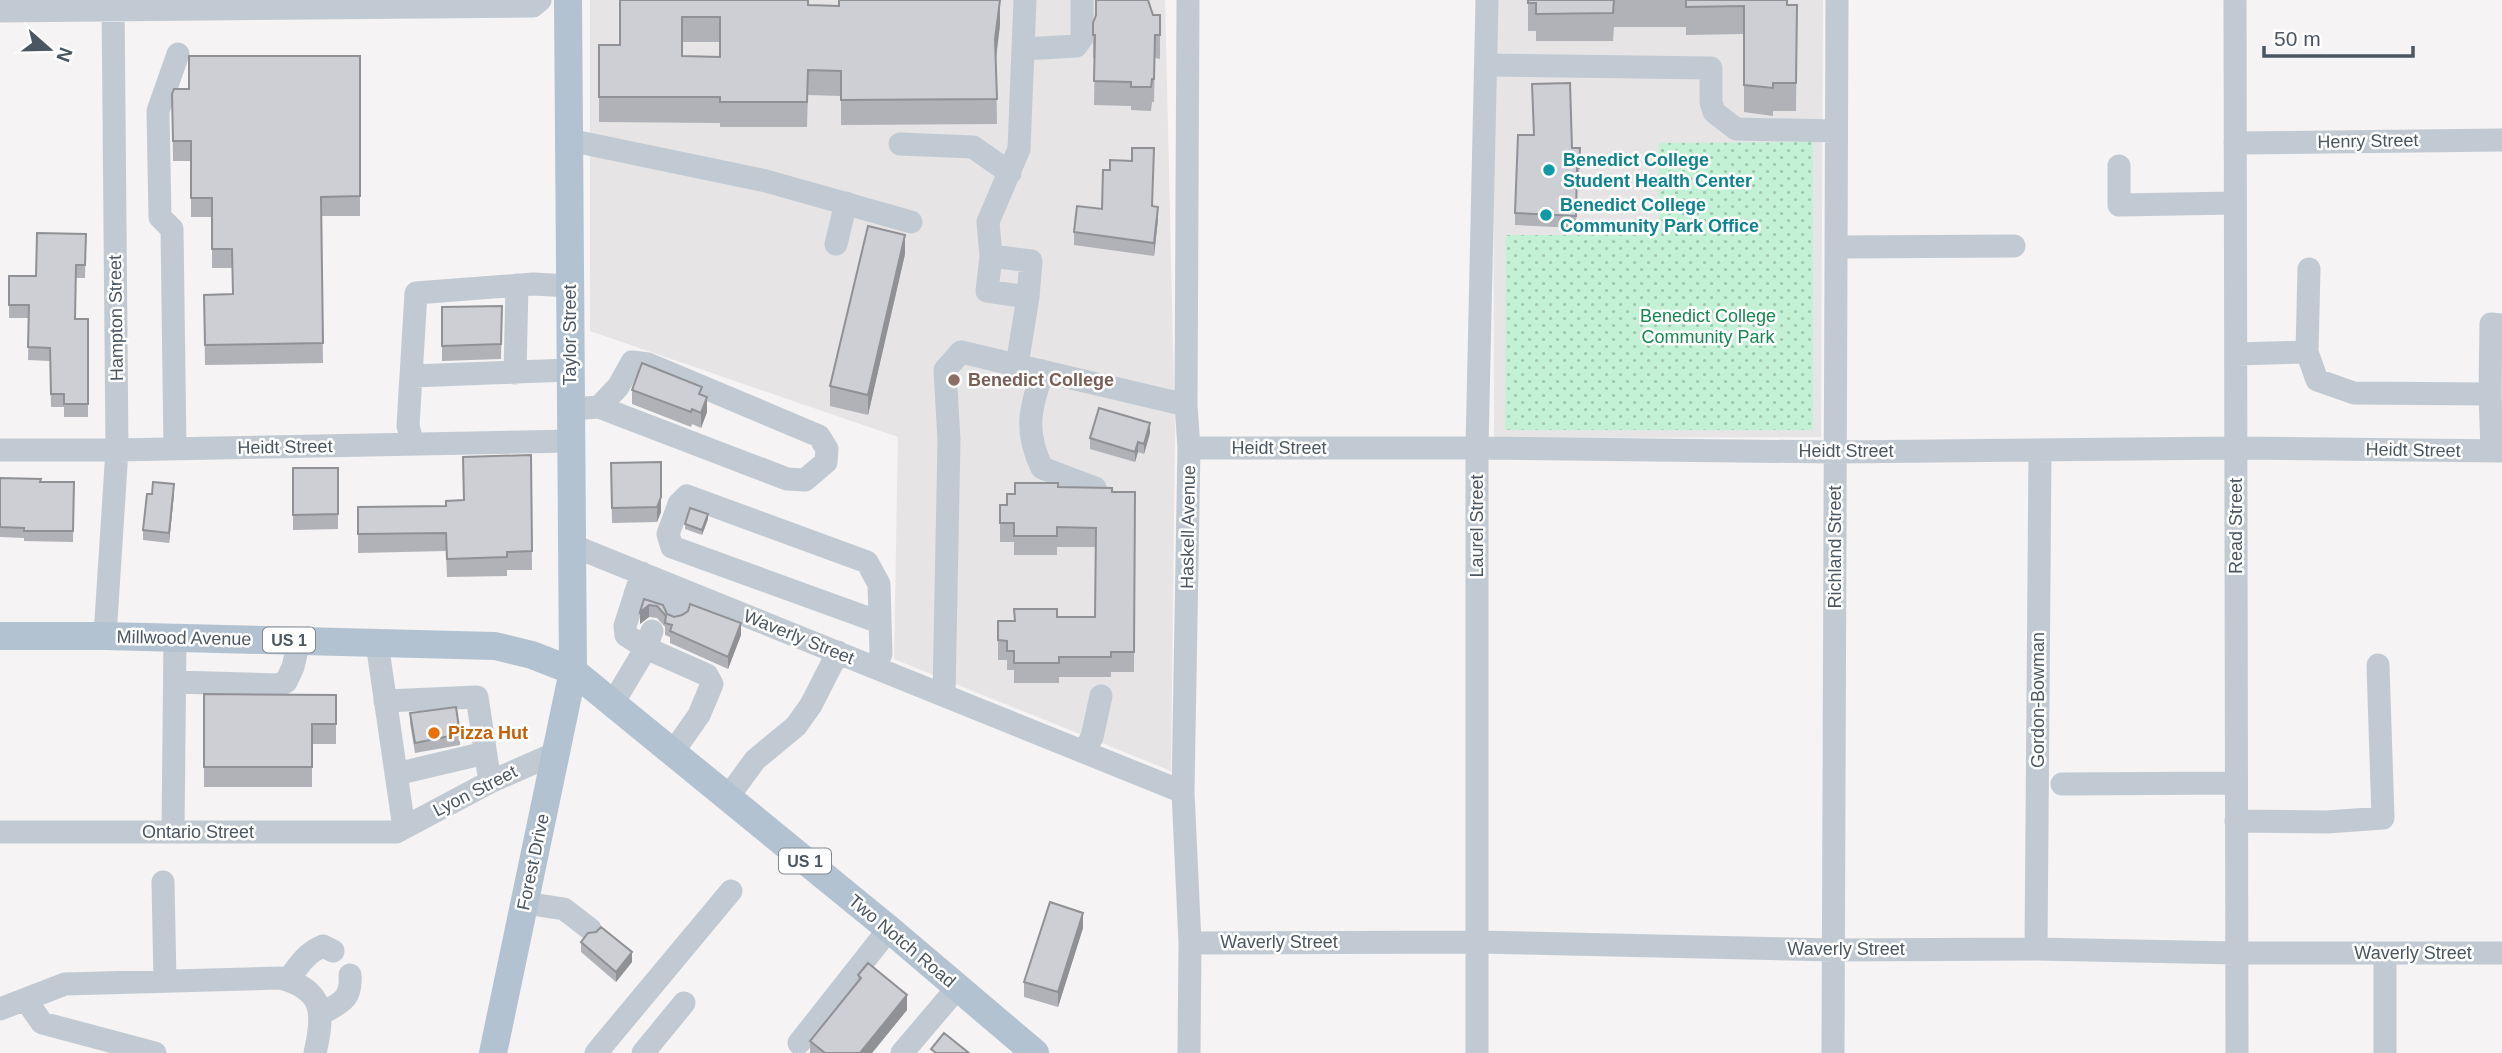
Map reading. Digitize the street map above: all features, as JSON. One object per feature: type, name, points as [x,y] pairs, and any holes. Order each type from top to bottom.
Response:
[{"type":"main road","name":"Taylor Street","points":[[568,0],[573,671]]},
{"type":"main road","name":"Millwood Avenue","points":[[0,636],[105,636],[495,646],[532,655],[573,671]]},
{"type":"main road","name":"Two Notch Road","points":[[573,671],[889,929],[1035,1053]]},
{"type":"main road","name":"Forest Drive","points":[[493,1053],[573,671]]},
{"type":"street","points":[[0,11],[113,5],[533,6],[540,0]]},
{"type":"street","points":[[1025,0],[1019,149],[988,222],[991,256],[987,291],[1028,297]]},
{"type":"street","points":[[1023,49],[1076,46],[1082,38],[1082,0]]},
{"type":"street","name":"Haskell Avenue","points":[[1188,0],[1186,405],[1189,448],[1183,792],[1191,943],[1189,1053]]},
{"type":"street","name":"Laurel Street","points":[[1477,1053],[1477,448],[1487,0]]},
{"type":"street","name":"Richland Street","points":[[1833,1053],[1837,0]]},
{"type":"street","name":"Read Street","points":[[2235,0],[2237,1053]]},
{"type":"street","name":"Hampton Street","points":[[105,636],[117,450],[113,5]]},
{"type":"street","points":[[175,449],[172,229],[160,217],[158,111],[178,54]]},
{"type":"street","points":[[1486,65],[1711,68],[1711,102],[1714,112],[1736,129],[1836,131]]},
{"type":"street","points":[[569,140],[766,181],[911,222]]},
{"type":"street","name":"Henry Street","points":[[2235,142],[2502,140]]},
{"type":"street","points":[[900,144],[973,147],[1010,173]]},
{"type":"street","points":[[2119,166],[2119,205],[2235,202]]},
{"type":"street","points":[[836,244],[846,203]]},
{"type":"street","points":[[1836,247],[2014,246]]},
{"type":"street","points":[[991,256],[1031,261],[1017,365]]},
{"type":"street","points":[[2309,269],[2307,352],[2317,380],[2354,393],[2490,394]]},
{"type":"street","points":[[413,444],[408,426],[416,293],[517,285],[570,286]]},
{"type":"street","points":[[515,373],[517,285]]},
{"type":"street","points":[[2497,451],[2490,394],[2491,324],[2502,325]]},
{"type":"street","points":[[944,695],[949,440],[945,370],[961,352],[1186,405]]},
{"type":"street","points":[[2236,354],[2307,352]]},
{"type":"street","points":[[571,409],[599,407],[787,479],[805,480],[826,462],[827,449],[819,436],[648,364],[632,362],[618,387],[599,407]]},
{"type":"street","points":[[412,376],[570,370]]},
{"type":"street","points":[[1043,371],[1033,400],[1029,427],[1033,450],[1042,468],[1095,488]]},
{"type":"street","name":"Heidt Street","points":[[0,450],[570,441]]},
{"type":"street","name":"Heidt Street","points":[[1189,448],[1835,452],[2235,449],[2497,451]]},
{"type":"street","name":"Gordon-Bowman","points":[[2036,949],[2040,450]]},
{"type":"street","points":[[875,667],[881,654],[879,584],[867,562],[687,496],[679,504],[668,534],[672,547],[879,622]]},
{"type":"street","name":"Waverly Street","points":[[571,545],[638,584],[665,621],[838,652],[1183,792]]},
{"type":"street","points":[[638,584],[625,626],[626,635],[665,621]]},
{"type":"street","points":[[613,703],[665,621]]},
{"type":"street","points":[[665,621],[712,684],[699,715],[673,752]]},
{"type":"street","points":[[173,832],[175,638]]},
{"type":"street","points":[[176,682],[277,685],[286,682],[293,667],[299,641]]},
{"type":"street","points":[[377,643],[396,774],[400,830]]},
{"type":"street","points":[[728,797],[755,760],[796,726],[811,705],[838,652]]},
{"type":"street","points":[[2236,821],[2327,822],[2384,818],[2378,664]]},
{"type":"street","points":[[385,701],[477,696],[489,782]]},
{"type":"street","points":[[1084,752],[1092,737],[1101,696]]},
{"type":"street","points":[[396,774],[485,753]]},
{"type":"street","name":"Lyon Street","points":[[400,830],[489,782],[556,753]]},
{"type":"street","points":[[2062,784],[2236,783]]},
{"type":"street","name":"Ontario Street","points":[[0,832],[400,830]]},
{"type":"street","points":[[163,882],[165,981]]},
{"type":"street","points":[[596,1053],[731,891]]},
{"type":"street","points":[[525,903],[564,909],[590,929]]},
{"type":"street","points":[[799,1043],[889,929]]},
{"type":"street","name":"Waverly Street","points":[[1191,943],[1477,942],[1834,950],[2502,953]]},
{"type":"street","points":[[288,980],[306,956],[316,949],[323,946],[333,951]]},
{"type":"street","points":[[2385,953],[2385,1053]]},
{"type":"street","points":[[321,1014],[344,1001],[351,986],[351,975]]},
{"type":"street","points":[[0,1009],[65,984],[280,978],[288,980],[315,998],[321,1014],[315,1053]]},
{"type":"street","points":[[902,1053],[958,987]]},
{"type":"street","points":[[26,1000],[42,1023],[155,1053]]},
{"type":"street","points":[[643,1053],[684,1003]]},
{"type":"shaded area","name":"Benedict College","points":[[590,0],[1165,0],[1175,430],[1171,771],[894,659],[898,437],[590,331]]},
{"type":"shaded area","points":[[1493,0],[1823,0],[1821,437],[1494,438]]},
{"type":"green space","name":"Benedict College Community Park","points":[[1813,142],[1813,430],[1505,430],[1506,235],[1658,235],[1659,143]]},
{"type":"building","points":[[620,0],[808,0],[808,5],[839,6],[839,0],[1000,0],[995,39],[997,99],[841,100],[841,71],[808,70],[807,102],[720,102],[720,97],[599,97],[599,45],[620,45]],"holes":[[[682,17],[720,17],[720,57],[682,56]]]},
{"type":"building","points":[[1096,0],[1148,0],[1153,15],[1160,15],[1160,35],[1155,35],[1154,79],[1151,87],[1131,87],[1131,82],[1094,81],[1093,23]]},
{"type":"building","points":[[1528,0],[1614,0],[1613,13],[1536,14],[1536,3],[1528,3]]},
{"type":"building","points":[[1686,0],[1787,0],[1787,5],[1797,5],[1796,83],[1773,83],[1773,88],[1744,85],[1744,6],[1686,7]]},
{"type":"building","points":[[189,56],[360,56],[360,196],[321,197],[323,343],[205,345],[204,295],[233,294],[232,249],[212,249],[212,198],[191,198],[191,141],[173,141],[172,94],[174,89],[189,89]]},
{"type":"building","points":[[1570,83],[1572,148],[1580,148],[1576,216],[1515,213],[1518,135],[1534,135],[1532,84]]},
{"type":"building","points":[[1132,148],[1154,148],[1152,206],[1158,207],[1154,243],[1074,232],[1077,206],[1102,209],[1103,170],[1110,170],[1110,160],[1132,161]]},
{"type":"building","points":[[868,226],[905,235],[868,395],[830,386]]},
{"type":"building","points":[[37,233],[86,234],[85,265],[76,265],[75,319],[88,319],[88,404],[64,404],[64,394],[51,394],[50,348],[28,347],[29,305],[9,305],[9,276],[36,276]]},
{"type":"building","points":[[502,306],[501,344],[442,346],[442,307]]},
{"type":"building","points":[[642,363],[702,387],[699,394],[707,397],[701,413],[692,409],[691,412],[632,390]]},
{"type":"building","points":[[1099,408],[1150,423],[1144,444],[1138,442],[1135,452],[1090,438]]},
{"type":"building","points":[[531,455],[532,551],[507,552],[507,557],[447,559],[446,533],[358,534],[358,507],[446,506],[446,501],[464,500],[463,457]]},
{"type":"building","points":[[661,462],[661,497],[657,507],[612,508],[611,463]]},
{"type":"building","points":[[293,468],[338,468],[338,514],[293,515]]},
{"type":"building","points":[[0,478],[74,482],[73,531],[24,531],[24,528],[0,527]]},
{"type":"building","points":[[153,482],[174,484],[169,533],[143,530],[147,494],[152,494]]},
{"type":"building","points":[[1015,483],[1058,483],[1058,487],[1112,488],[1112,492],[1135,492],[1134,652],[1111,652],[1111,657],[1059,657],[1059,663],[1014,663],[1014,651],[1007,651],[1007,641],[998,640],[998,621],[1015,621],[1014,609],[1057,609],[1057,617],[1095,617],[1096,528],[1057,527],[1057,536],[1014,536],[1014,523],[1000,523],[1000,505],[1007,505],[1007,494],[1015,494]]},
{"type":"building","points":[[690,508],[708,514],[702,530],[685,524]]},
{"type":"building","points":[[644,599],[663,605],[667,614],[674,617],[688,611],[690,604],[741,623],[728,657],[670,631],[672,625],[665,623],[666,616],[657,606],[649,605],[640,612]]},
{"type":"building","points":[[204,694],[336,695],[336,724],[312,724],[312,767],[204,767]]},
{"type":"building","points":[[456,707],[460,734],[415,743],[410,713]]},
{"type":"building","points":[[1050,902],[1083,913],[1058,992],[1024,982]]},
{"type":"building","points":[[601,927],[632,952],[616,972],[581,942],[588,933],[596,932]]},
{"type":"building","points":[[868,963],[907,995],[860,1053],[825,1053],[810,1041],[861,978],[858,975]]},
{"type":"building","points":[[944,1033],[969,1053],[936,1053],[931,1049]]},
{"type":"place","name":"Benedict College Student Health Center","points":[[1549,170]]},
{"type":"place","name":"Benedict College Community Park Office","points":[[1546,215]]},
{"type":"place","name":"Benedict College","points":[[954,380]]},
{"type":"place","name":"Pizza Hut","points":[[434,733]]}]
